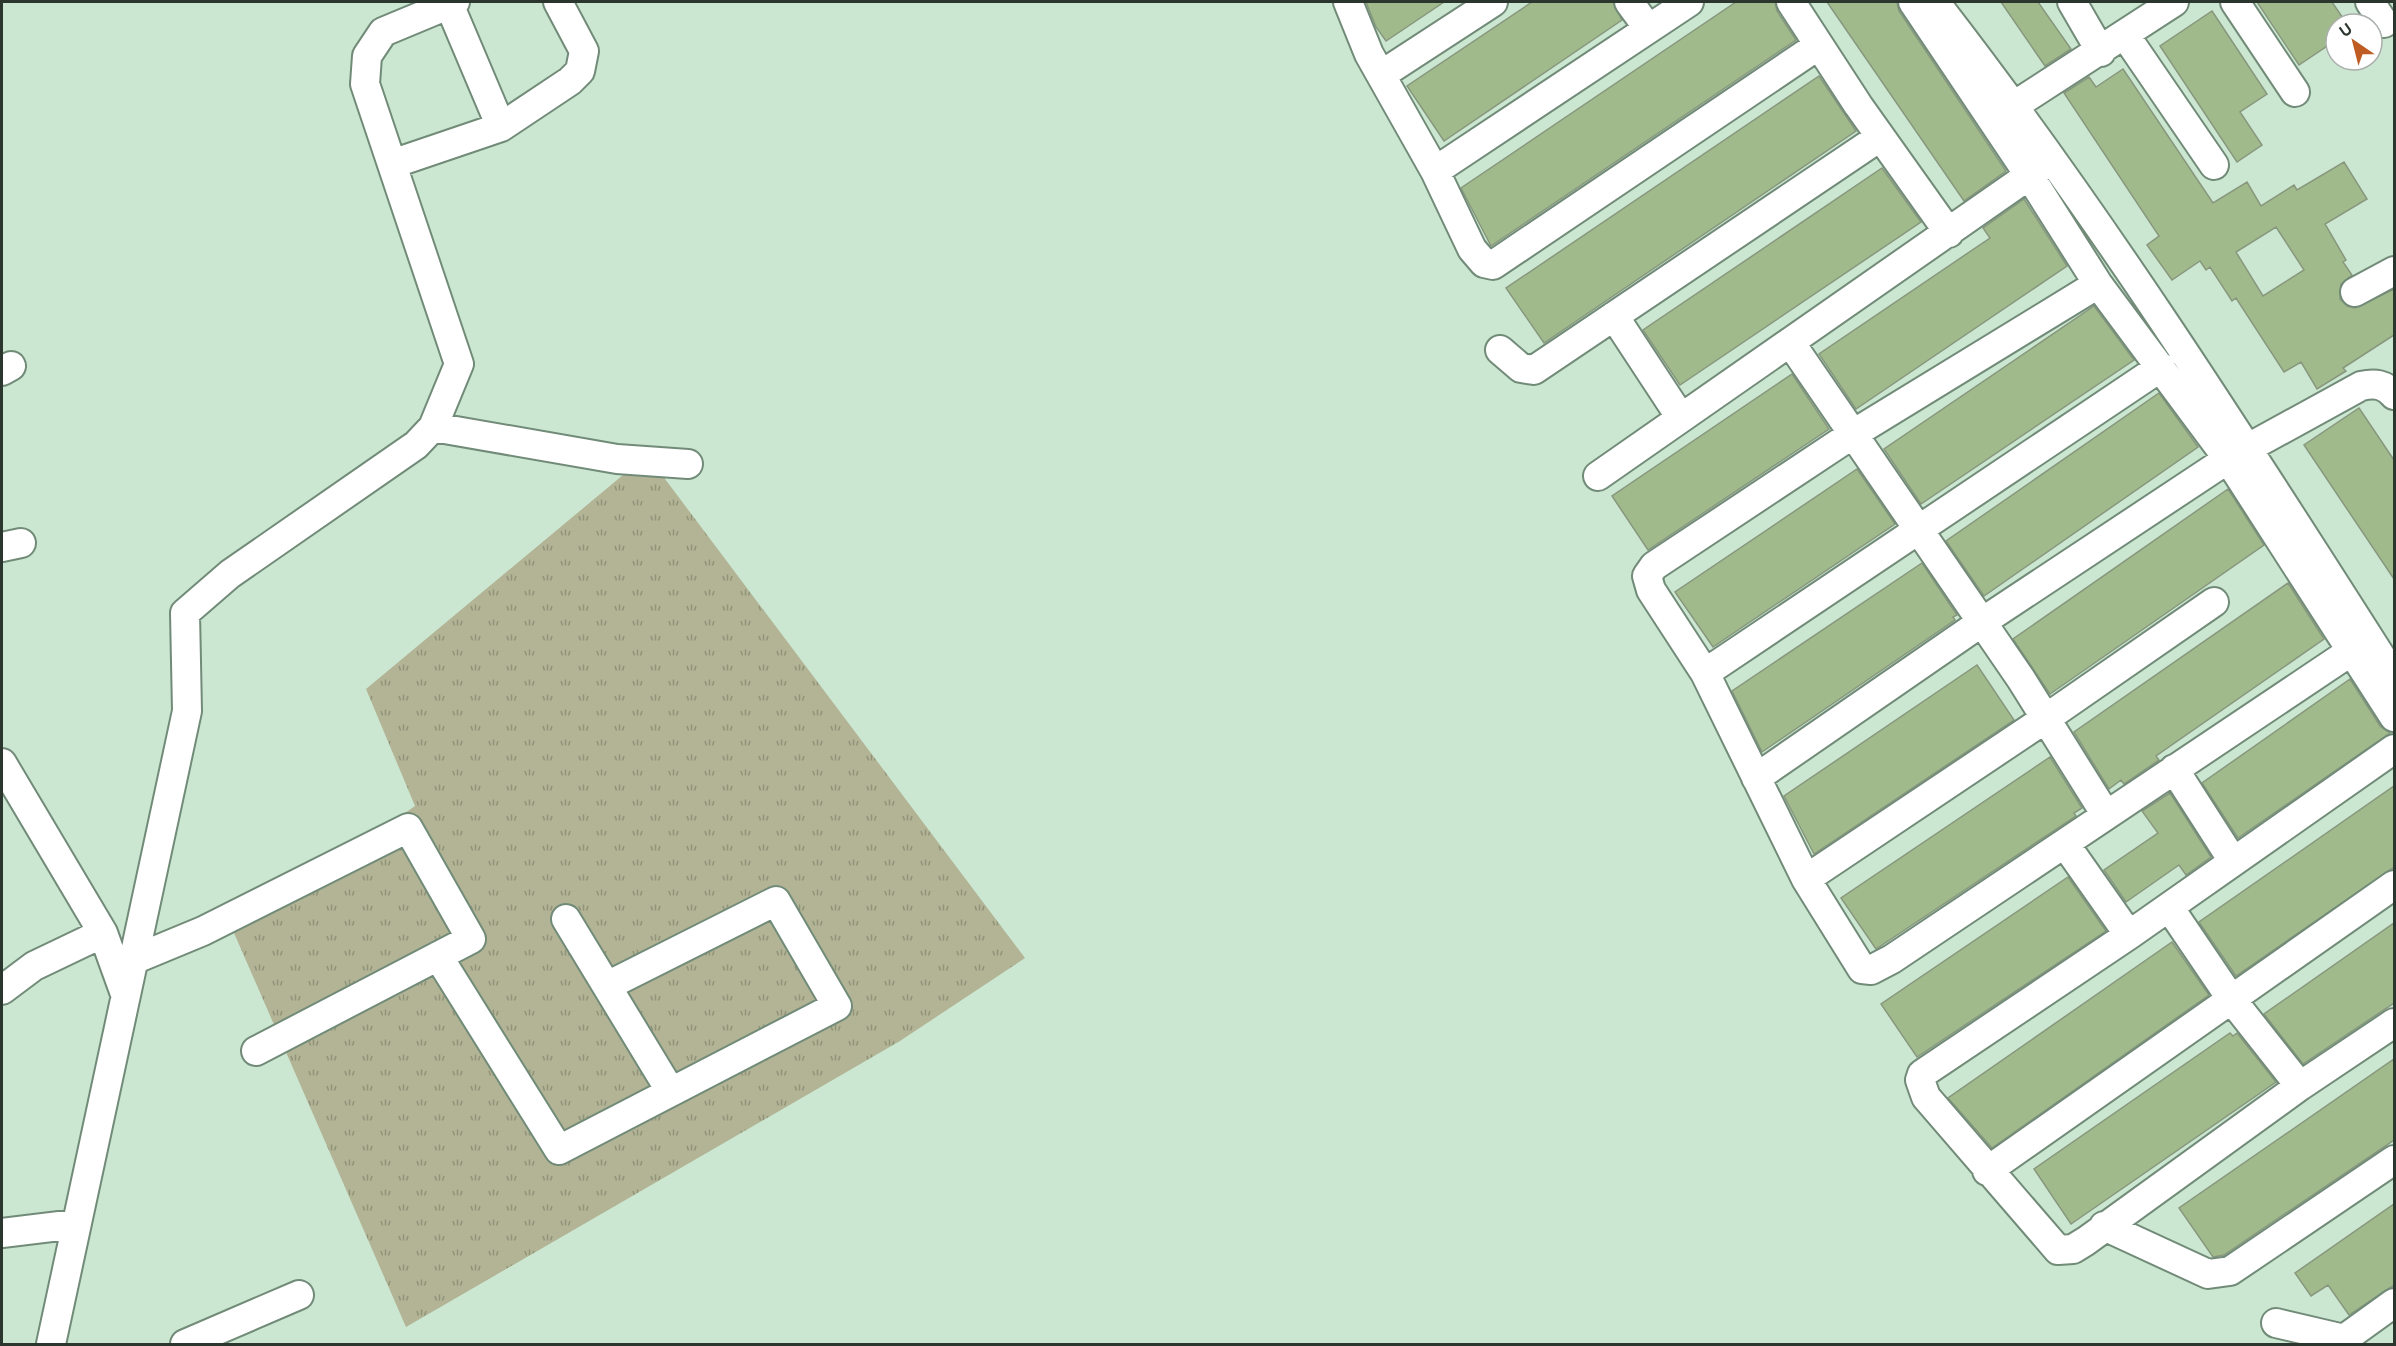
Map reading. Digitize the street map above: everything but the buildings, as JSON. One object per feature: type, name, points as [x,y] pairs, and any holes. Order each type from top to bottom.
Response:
[{"type":"street","points":[[392,164],[501,127],[570,81],[580,71],[584,51],[558,2]]},
{"type":"street","points":[[1348,2],[1369,54],[1435,171],[1472,249],[1484,264],[1492,265],[1819,45]]},
{"type":"street","points":[[1381,75],[1493,2]]},
{"type":"street","points":[[1629,2],[1648,28]]},
{"type":"street","points":[[1435,171],[1689,2]]},
{"type":"street","points":[[1791,2],[1880,137],[1949,233]]},
{"type":"street","points":[[1913,2],[2005,114],[2054,159],[2238,454],[2350,652],[2394,717]]},
{"type":"street","points":[[1935,2],[2005,114],[2029,175],[2098,284],[2161,367],[2238,454],[2394,677]]},
{"type":"street","points":[[2072,2],[2101,52]]},
{"type":"street","points":[[2005,114],[2174,2]]},
{"type":"street","points":[[2235,2],[2295,92]]},
{"type":"street","points":[[51,1344],[187,711],[185,613],[230,574],[416,445],[433,427],[459,364],[365,84],[367,56],[383,32],[452,3],[501,127]]},
{"type":"street","points":[[2125,35],[2214,165]]},
{"type":"street","points":[[1500,350],[1521,368],[1534,370],[1880,137]]},
{"type":"street","points":[[1598,476],[2054,159]]},
{"type":"street","points":[[2355,292],[2394,271]]},
{"type":"street","points":[[2098,284],[1853,434],[1654,566],[1647,576],[1651,590],[1704,674],[1806,879],[1862,969],[1871,970],[2065,844],[2350,652]]},
{"type":"street","points":[[1614,316],[1681,418]]},
{"type":"street","points":[[1790,342],[1982,622],[2106,815]]},
{"type":"street","points":[[1704,674],[2161,367]]},
{"type":"street","points":[[1756,778],[1982,622],[2238,454],[2361,386],[2375,383],[2389,389],[2394,395]]},
{"type":"street","points":[[433,427],[617,459],[688,464]]},
{"type":"street","points":[[1806,879],[2045,719],[2214,602]]},
{"type":"street","points":[[2394,749],[2169,907],[1922,1074],[1920,1080],[1926,1097],[1987,1171],[2058,1250],[2073,1249],[2300,1086],[2394,1023]]},
{"type":"street","points":[[2,763],[10,797],[103,933],[125,994]]},
{"type":"street","points":[[2174,770],[2233,861]]},
{"type":"street","points":[[133,960],[202,931],[408,828],[471,939],[256,1051]]},
{"type":"street","points":[[2065,844],[2129,934]]},
{"type":"street","points":[[1987,1171],[2394,885]]},
{"type":"street","points":[[438,956],[559,1150],[837,1006],[776,902],[607,986]]},
{"type":"street","points":[[2169,907],[2232,999],[2300,1086]]},
{"type":"street","points":[[566,919],[671,1092]]},
{"type":"street","points":[[2,990],[34,966],[103,933]]},
{"type":"street","points":[[2104,1226],[2208,1274],[2230,1271],[2394,1160]]},
{"type":"street","points":[[2,1233],[76,1224]]},
{"type":"street","points":[[185,1344],[299,1295]]},
{"type":"street","points":[[2276,1323],[2344,1339],[2394,1303]]},
{"type":"green space","points":[[647,455],[1025,958],[900,1041],[406,1327],[234,933],[415,806],[366,689]]}]
